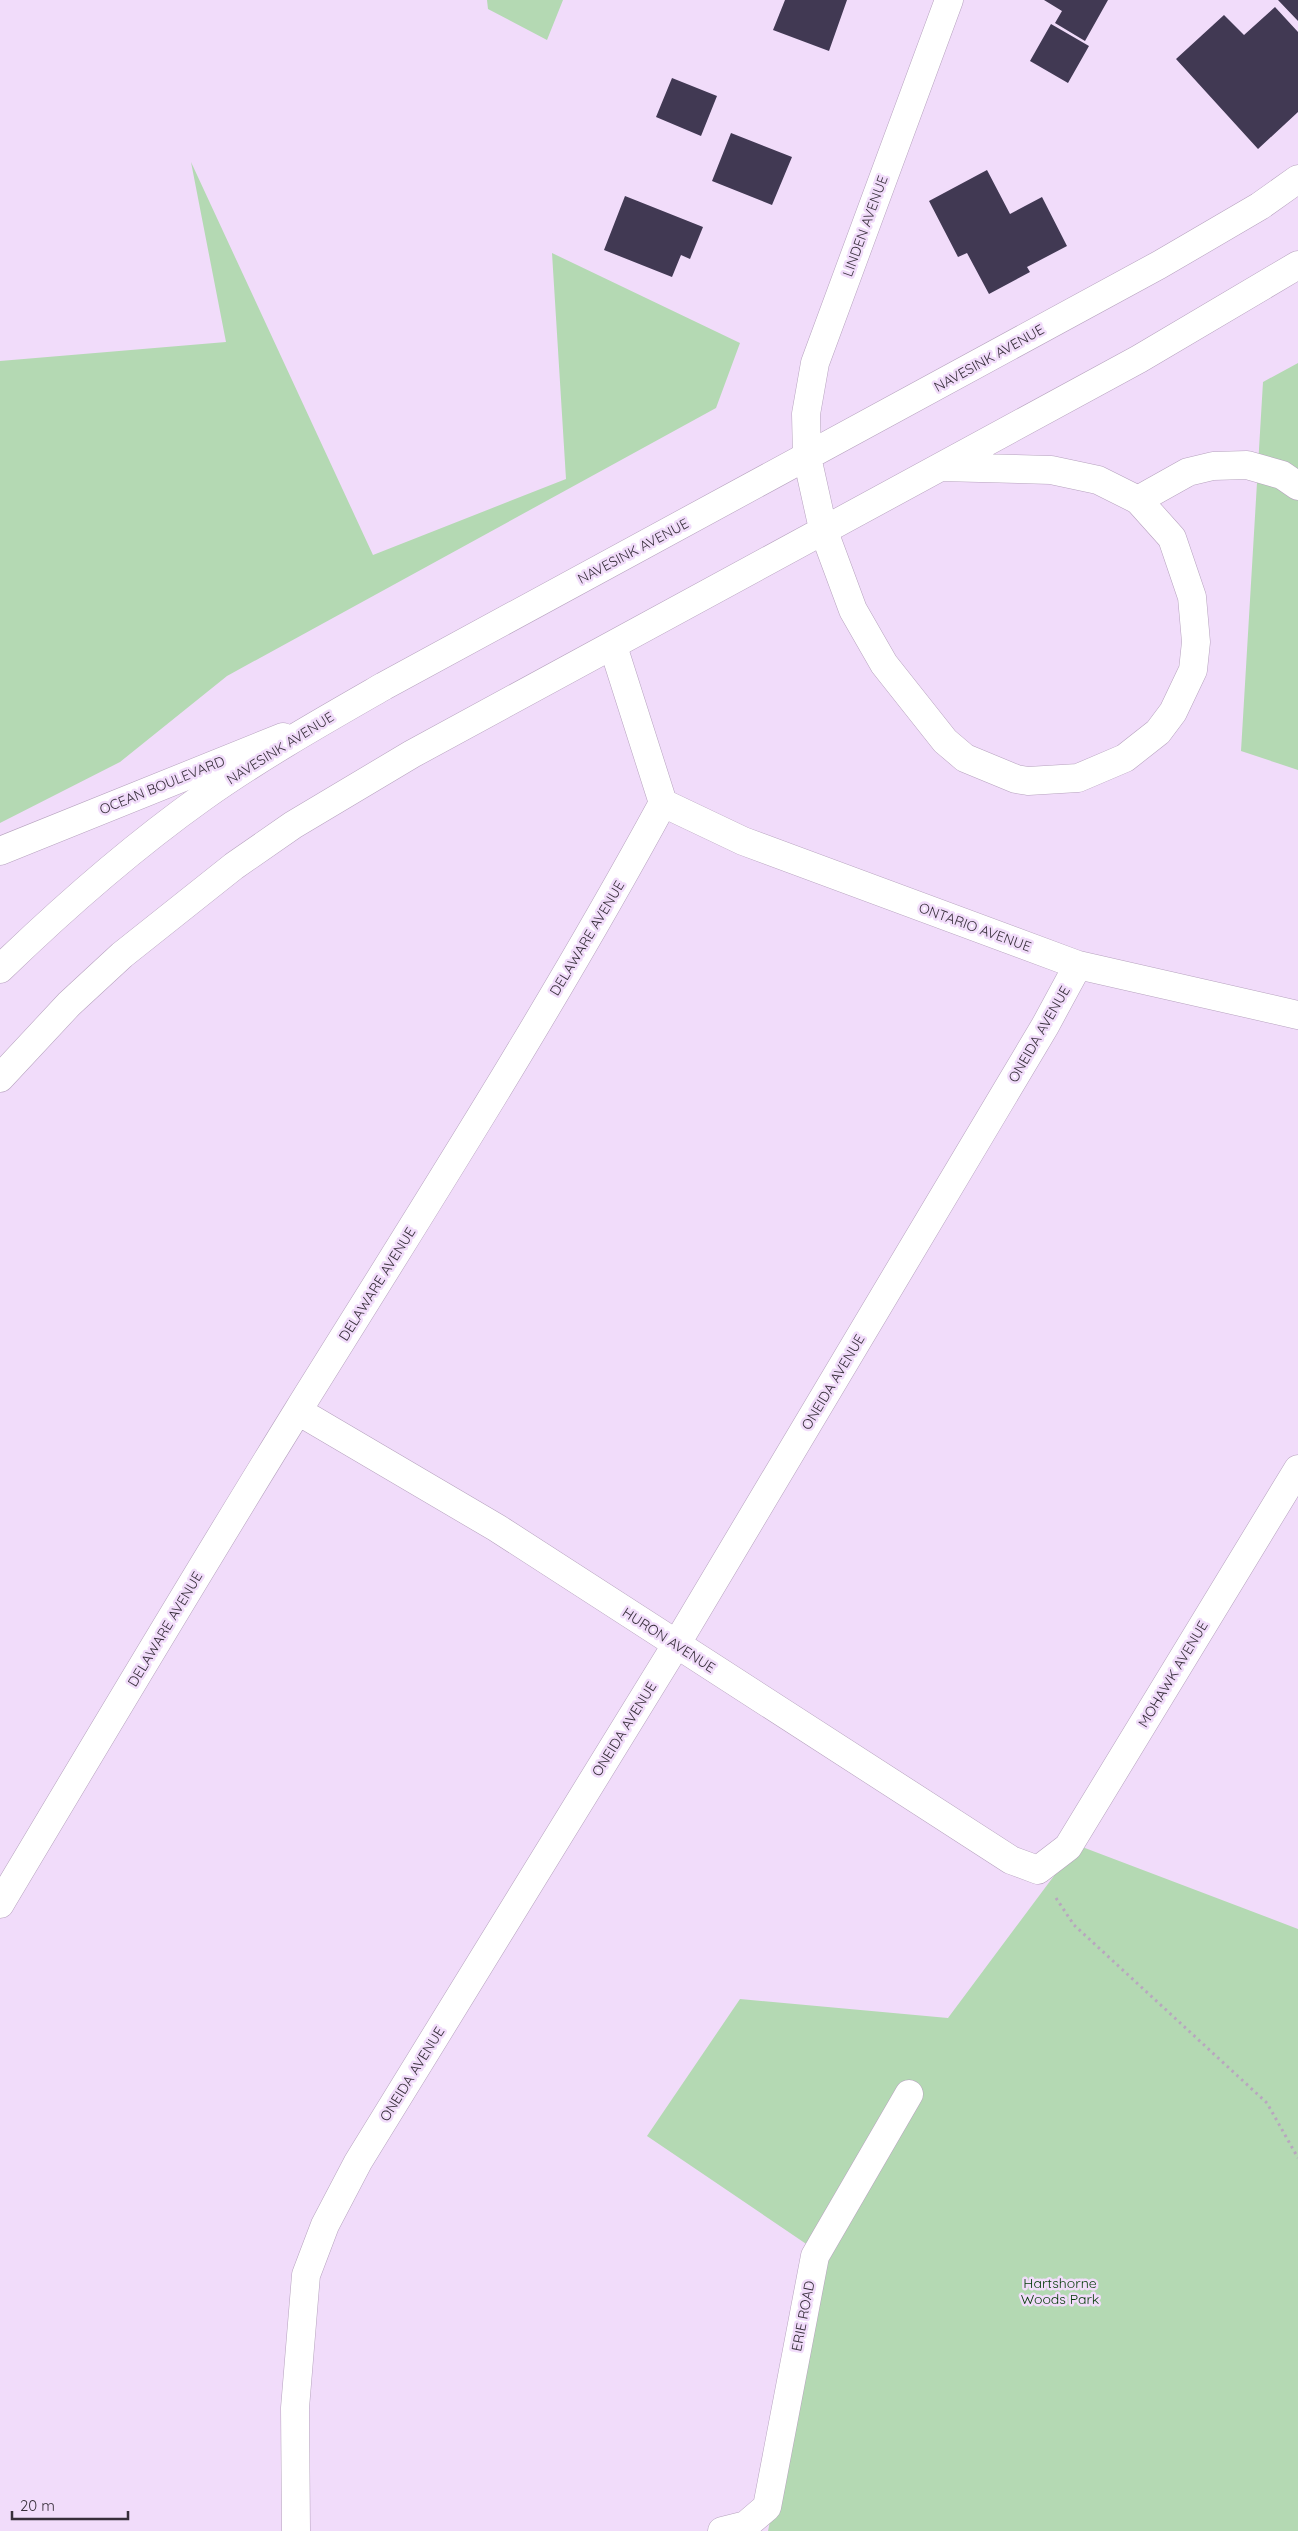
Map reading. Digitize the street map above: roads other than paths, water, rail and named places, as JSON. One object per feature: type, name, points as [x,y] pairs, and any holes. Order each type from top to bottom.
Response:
[{"type":"main road","name":"LINDEN AVENUE","points":[[949,0],[815,363],[806,414],[807,457],[823,529],[853,610],[884,664],[944,741],[965,758],[1016,779],[1028,781],[1078,778],[1125,758],[1158,732],[1173,712],[1193,670],[1196,642],[1192,597],[1184,567],[1172,538],[1138,500]]},
{"type":"main road","name":"NAVESINK AVENUE","points":[[0,969],[93,882],[147,838],[218,786],[324,720],[1159,265],[1260,206],[1298,179]]},
{"type":"main road","points":[[0,1078],[69,1004],[122,955],[234,866],[293,825],[362,783],[823,529],[1147,354],[1298,265]]},
{"type":"main road","points":[[939,467],[1051,470],[1076,474],[1098,480],[1138,500],[1188,472],[1213,466],[1247,465],[1282,475],[1298,486]]},
{"type":"main road","points":[[613,646],[663,803]]},
{"type":"main road","name":"OCEAN BOULEVARD","points":[[0,850],[324,720]]},
{"type":"main road","name":"ONTARIO AVENUE","points":[[663,803],[743,841],[1078,965],[1298,1015]]},
{"type":"main road","name":"DELAWARE AVENUE","points":[[0,1904],[298,1411],[474,1129],[615,892],[663,803]]},
{"type":"main road","name":"ONEIDA AVENUE","points":[[296,2531],[295,2408],[306,2276],[325,2225],[358,2162],[676,1645],[1040,1035],[1078,965]]},
{"type":"main road","name":"HURON AVENUE","points":[[298,1411],[497,1528],[1011,1860],[1038,1870]]},
{"type":"main road","name":"MOHAWK AVENUE","points":[[1038,1870],[1068,1847],[1298,1469]]},
{"type":"main road","name":"ERIE ROAD","points":[[722,2531],[746,2525],[767,2507],[815,2256],[909,2094]]},
{"type":"park label","name":"Hartshorne Woods Park","points":[[1060,2292]]}]
